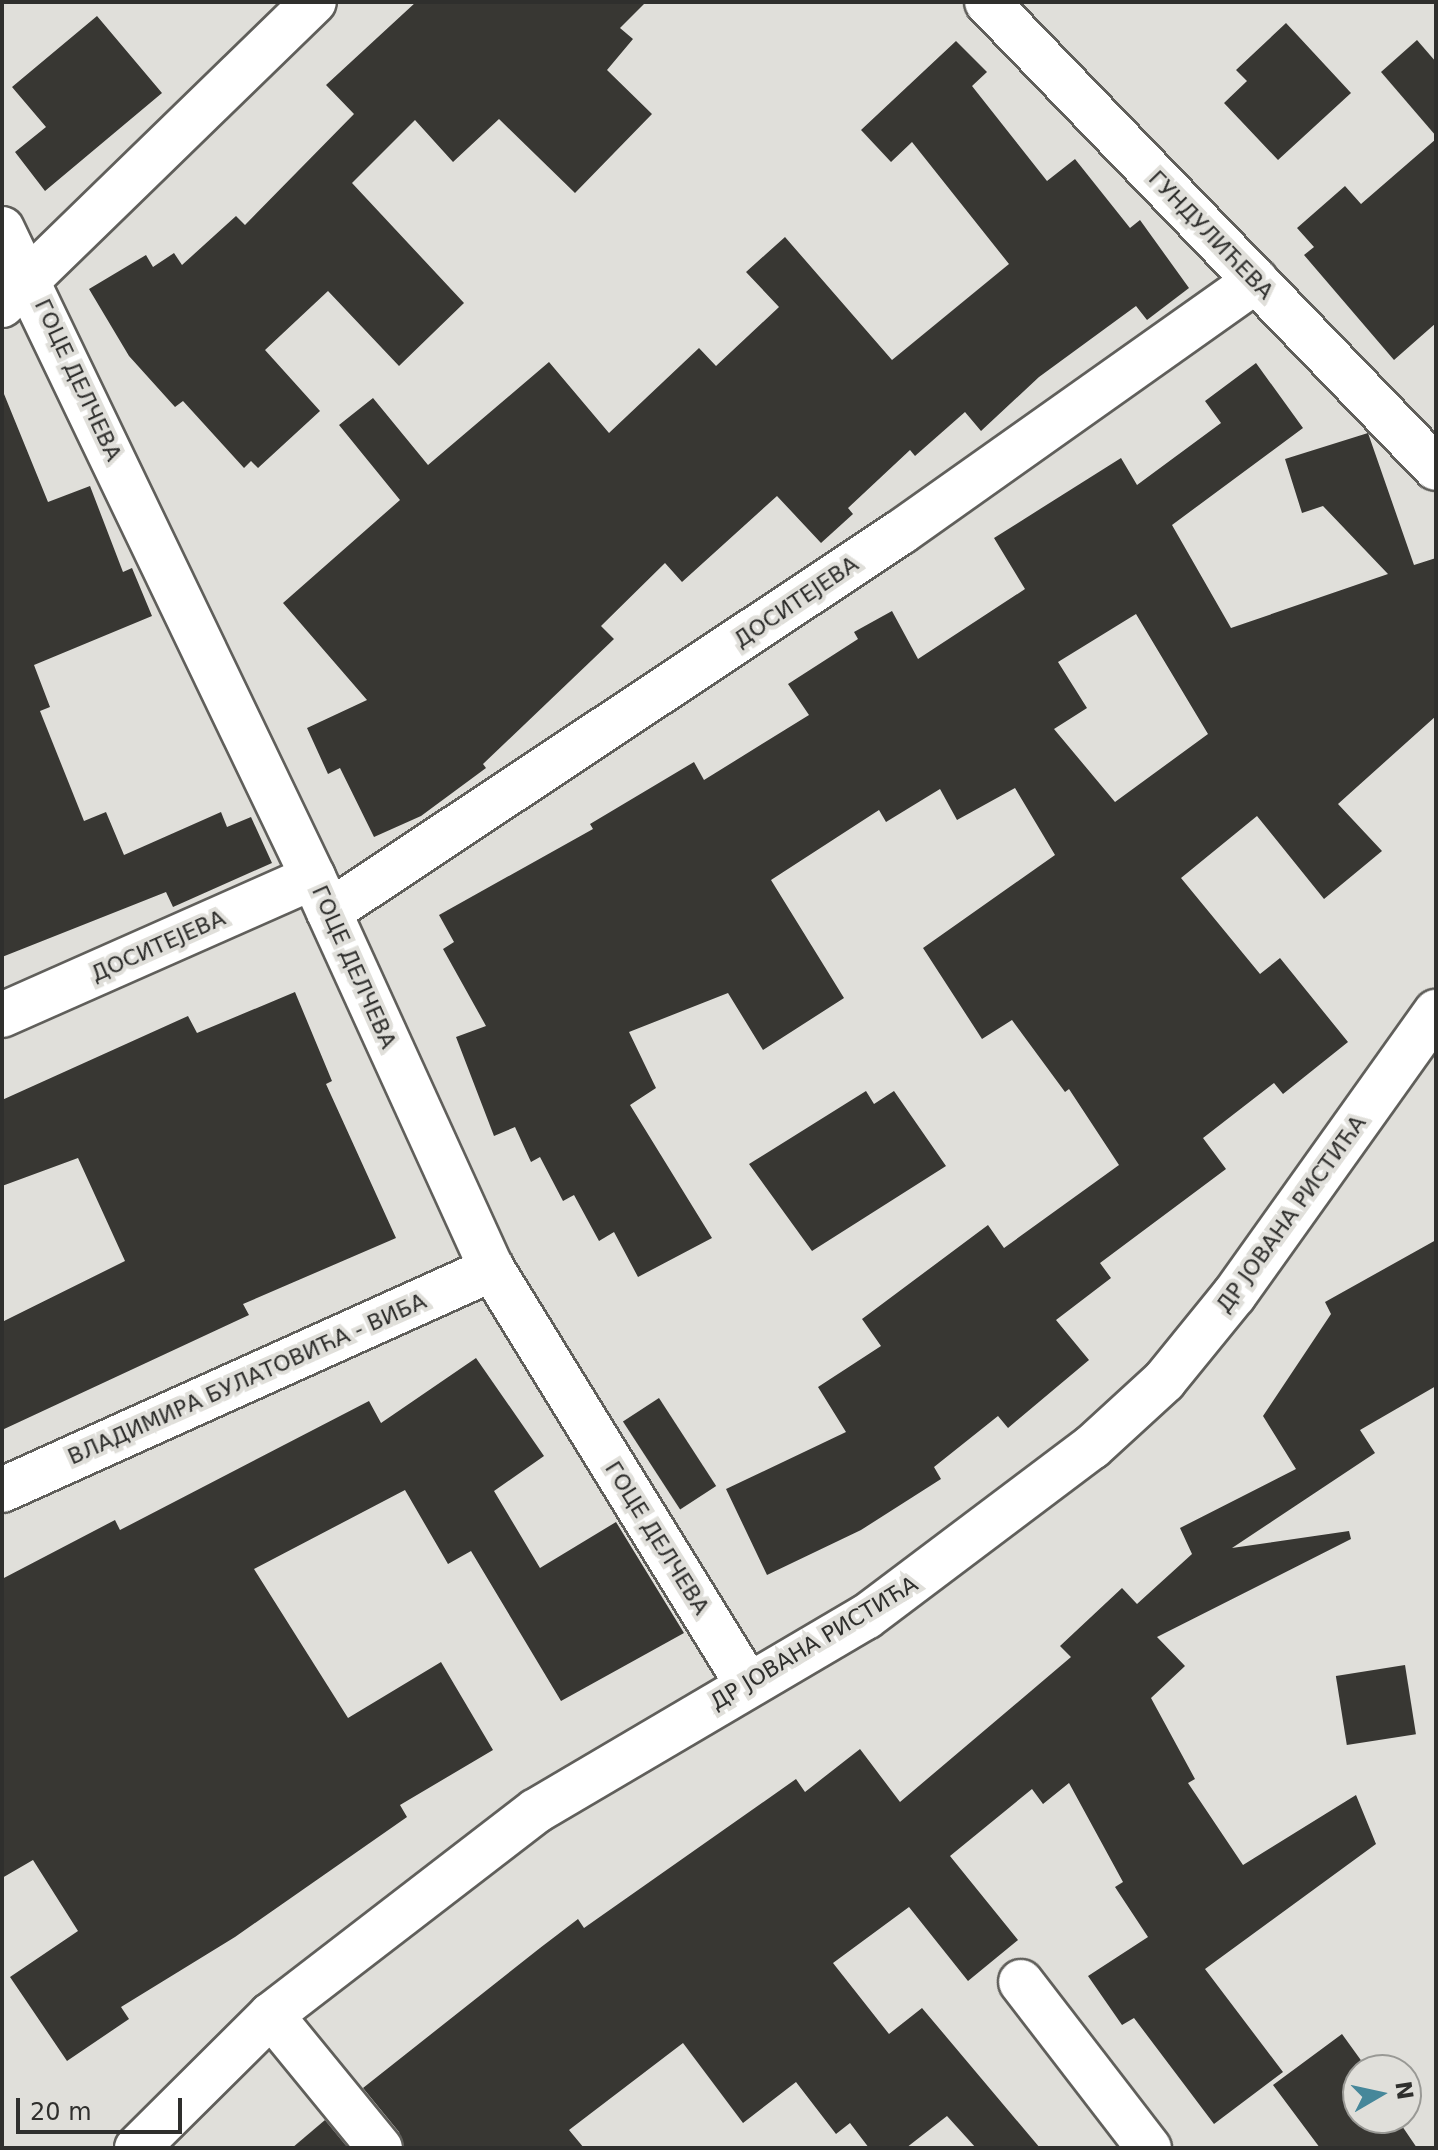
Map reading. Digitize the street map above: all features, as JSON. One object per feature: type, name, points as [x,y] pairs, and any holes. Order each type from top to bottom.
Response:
[{"type":"street","points":[[16,292],[314,2]]},
{"type":"street","name":"ГУНДУЛИЋЕВА","points":[[987,2],[1436,468]]},
{"type":"street","name":"ГОЦЕ ДЕЛЧЕВА","points":[[2,229],[16,292],[321,895],[492,1269],[746,1682]]},
{"type":"street","name":"ДОСИТЕЈЕВА","points":[[2,1015],[321,895],[901,532],[1256,281]]},
{"type":"street","name":"ДР ЈОВАНА РИСТИЋА","points":[[137,2148],[271,2015],[536,1811],[746,1682],[866,1617],[931,1573],[1092,1447],[1164,1381],[1234,1295],[1436,1012]]},
{"type":"street","name":"ВЛАДИМИРА БУЛАТОВИЋА - ВИБА","points":[[2,1490],[492,1269]]},
{"type":"street","points":[[1021,1982],[1149,2148]]},
{"type":"street","points":[[271,2015],[380,2148]]},
{"type":"building","points":[[416,2],[646,2],[620,28],[633,39],[607,70],[652,114],[575,193],[499,119],[453,162],[415,120],[352,183],[464,303],[399,366],[328,291],[265,350],[320,411],[258,468],[251,461],[244,468],[183,401],[175,407],[129,356],[89,289],[146,255],[153,267],[174,253],[182,265],[236,216],[245,225],[354,114],[326,85]]},
{"type":"building","points":[[97,16],[162,93],[45,191],[15,152],[46,127],[12,87]]},
{"type":"building","points":[[1286,23],[1351,93],[1278,160],[1224,103],[1247,81],[1236,70]]},
{"type":"building","points":[[1417,40],[1436,62],[1436,136],[1381,72]]},
{"type":"building","points":[[956,41],[987,72],[972,86],[1047,181],[1075,159],[1130,228],[1140,220],[1189,288],[1147,320],[1136,306],[1039,377],[981,431],[965,412],[915,456],[910,450],[848,508],[853,514],[821,543],[777,496],[682,582],[665,563],[601,626],[614,639],[483,764],[486,768],[421,816],[374,837],[340,768],[328,774],[307,728],[367,700],[283,603],[400,500],[339,425],[373,398],[428,465],[549,362],[609,433],[699,348],[716,366],[779,307],[746,272],[785,237],[892,360],[1009,264],[912,142],[891,162],[861,130]]},
{"type":"building","points":[[1436,139],[1436,323],[1394,360],[1304,255],[1314,247],[1297,228],[1345,186],[1361,204]]},
{"type":"building","points":[[1256,363],[1303,428],[1172,525],[1231,628],[1388,574],[1323,506],[1302,513],[1285,459],[1368,433],[1414,565],[1436,558],[1436,716],[1338,804],[1382,851],[1324,899],[1257,816],[1181,878],[1260,974],[1280,958],[1348,1042],[1283,1094],[1274,1083],[1203,1138],[1226,1169],[1100,1263],[1111,1278],[1056,1320],[1089,1360],[1008,1428],[998,1416],[934,1467],[941,1479],[861,1530],[767,1575],[726,1489],[846,1432],[818,1387],[881,1346],[862,1319],[988,1225],[1004,1248],[1119,1165],[1069,1089],[1065,1092],[1012,1020],[982,1039],[923,948],[1055,855],[1015,788],[957,820],[940,789],[886,822],[879,810],[771,880],[844,998],[763,1050],[728,993],[629,1032],[656,1088],[630,1105],[712,1238],[638,1277],[614,1232],[599,1241],[574,1195],[563,1201],[540,1157],[531,1162],[515,1127],[494,1136],[456,1037],[486,1026],[443,949],[454,942],[439,915],[593,829],[590,824],[694,762],[704,780],[809,715],[788,684],[858,639],[854,632],[892,611],[918,659],[1025,589],[994,538],[1121,458],[1137,485],[1221,423],[1205,401]],"holes":[[[1136,614],[1208,734],[1115,802],[1054,729],[1087,708],[1058,662]]]},
{"type":"building","points":[[4,394],[48,502],[90,486],[123,572],[132,568],[152,616],[34,665],[50,707],[40,711],[84,821],[106,812],[124,855],[221,812],[227,827],[251,817],[272,863],[173,907],[166,892],[2,957]]},
{"type":"building","points":[[295,992],[332,1081],[326,1084],[396,1238],[243,1304],[249,1315],[2,1430],[2,1322],[125,1261],[78,1158],[2,1186],[2,1100],[188,1016],[197,1033]]},
{"type":"building","points":[[866,1091],[874,1104],[894,1091],[946,1166],[812,1251],[749,1164]]},
{"type":"building","points":[[1436,1240],[1436,1386],[1360,1430],[1375,1453],[1232,1548],[1349,1531],[1351,1539],[1157,1637],[1185,1666],[1151,1698],[1195,1779],[1188,1783],[1243,1865],[1356,1795],[1376,1844],[1205,1969],[1283,2072],[1214,2124],[1134,2018],[1122,2025],[1088,1976],[1148,1937],[1115,1887],[1123,1882],[1069,1783],[1043,1804],[1032,1789],[950,1856],[1018,1940],[968,1981],[909,1907],[833,1963],[889,2034],[922,2008],[1040,2148],[976,2148],[947,2116],[906,2148],[869,2148],[850,2123],[836,2134],[796,2082],[743,2123],[683,2043],[569,2130],[584,2148],[404,2148],[399,2132],[363,2088],[578,1919],[584,1928],[796,1779],[805,1792],[860,1749],[900,1802],[1071,1657],[1060,1646],[1122,1588],[1137,1604],[1192,1554],[1180,1528],[1296,1469],[1263,1416],[1331,1314],[1325,1302]]},
{"type":"building","points":[[476,1358],[544,1456],[494,1491],[540,1568],[616,1522],[684,1633],[561,1701],[471,1551],[448,1564],[405,1490],[254,1569],[348,1718],[441,1662],[493,1750],[400,1805],[407,1817],[235,1937],[121,2007],[129,2019],[67,2061],[10,1977],[78,1931],[33,1860],[2,1878],[2,1579],[115,1520],[120,1530],[369,1401],[381,1423]]},
{"type":"building","points":[[659,1398],[716,1486],[680,1509],[623,1421]]},
{"type":"building","points":[[1405,1665],[1416,1734],[1347,1745],[1336,1676]]},
{"type":"building","points":[[1342,2034],[1356,2054],[1342,2054],[1342,2134],[1407,2134],[1417,2148],[1320,2148],[1273,2085]]},
{"type":"building","points":[[325,2120],[348,2148],[292,2148]]}]
